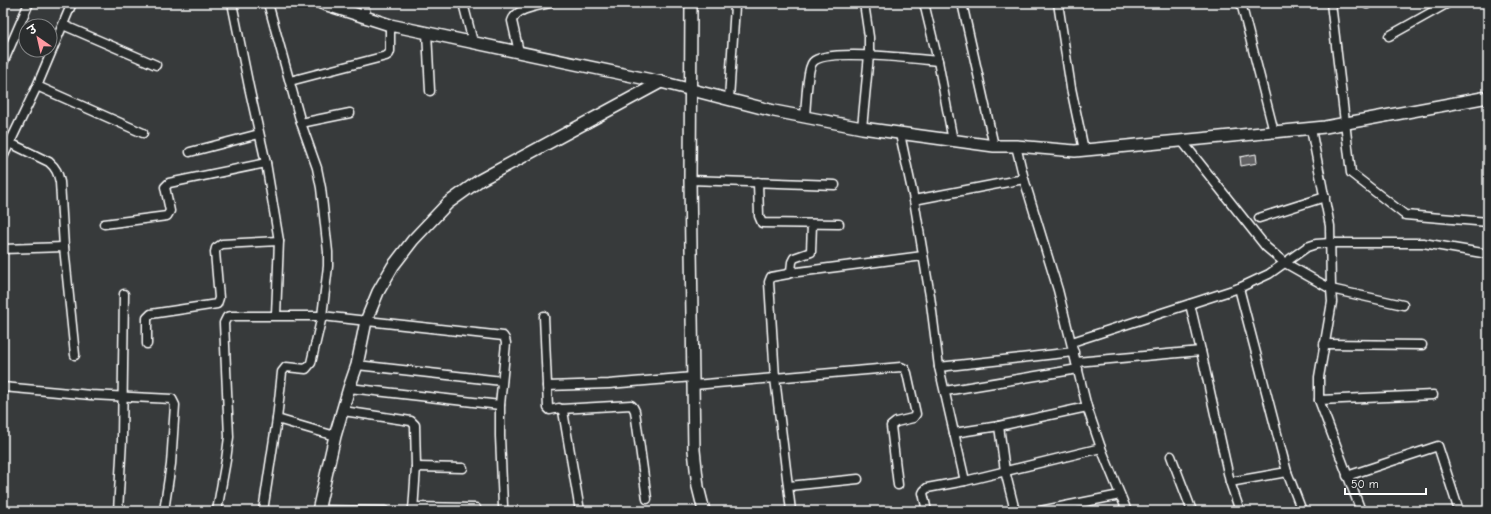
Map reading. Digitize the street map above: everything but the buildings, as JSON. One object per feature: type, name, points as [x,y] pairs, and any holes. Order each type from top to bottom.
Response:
[{"type":"street","points":[[3,63],[29,3]]},
{"type":"street","points":[[3,157],[72,3]]},
{"type":"street","points":[[232,3],[266,163],[279,241],[276,315]]},
{"type":"street","points":[[262,511],[277,419],[282,372],[286,367],[303,369],[310,366],[322,316],[327,282],[328,252],[322,188],[317,168],[301,123],[268,3]]},
{"type":"street","points":[[321,3],[390,25],[661,82],[774,111],[862,128],[994,146],[1016,146],[1074,151],[1325,127],[1488,97]]},
{"type":"street","points":[[364,3],[366,18]]},
{"type":"street","points":[[463,3],[472,42]]},
{"type":"street","points":[[519,52],[512,21],[514,16],[519,12],[550,3]]},
{"type":"street","points":[[691,3],[690,180],[694,450],[698,487],[704,511]]},
{"type":"street","points":[[862,128],[869,55],[869,37],[864,3]]},
{"type":"street","points":[[924,3],[938,61],[953,141]]},
{"type":"street","points":[[962,3],[994,146]]},
{"type":"street","points":[[1058,3],[1071,88],[1084,150]]},
{"type":"street","points":[[1241,3],[1274,132]]},
{"type":"street","points":[[1331,3],[1351,173],[1405,214],[1488,222]]},
{"type":"street","points":[[1389,36],[1448,3]]},
{"type":"street","points":[[729,99],[735,6]]},
{"type":"street","points":[[63,25],[156,65]]},
{"type":"street","points":[[290,81],[386,56],[390,51],[390,25]]},
{"type":"street","points":[[427,32],[430,92]]},
{"type":"street","points":[[805,116],[809,69],[813,62],[820,57],[831,55],[869,55],[938,61]]},
{"type":"street","points":[[385,511],[318,510],[335,436],[357,365],[366,321],[378,292],[393,266],[413,240],[448,202],[486,176],[661,82]]},
{"type":"street","points":[[36,86],[143,133]]},
{"type":"street","points":[[301,123],[350,113]]},
{"type":"street","points":[[1311,128],[1325,197],[1331,243],[1332,302],[1319,377],[1319,400],[1361,511]]},
{"type":"street","points":[[190,152],[259,134]]},
{"type":"street","points":[[900,134],[914,200],[930,296],[939,367],[964,481]]},
{"type":"street","points":[[1182,141],[1266,247],[1284,264],[1331,289],[1404,305]]},
{"type":"street","points":[[10,143],[49,162],[54,166],[60,182],[64,247],[75,355]]},
{"type":"street","points":[[1016,146],[1024,179],[1058,290],[1087,407],[1101,448],[1127,511]]},
{"type":"street","points":[[104,224],[165,216],[169,214],[170,211],[165,187],[169,183],[266,163]]},
{"type":"street","points":[[914,200],[1024,179]]},
{"type":"street","points":[[690,180],[835,185]]},
{"type":"street","points":[[758,182],[759,216],[762,223],[839,224]]},
{"type":"street","points":[[1259,218],[1325,197]]},
{"type":"street","points":[[790,273],[792,272],[792,262],[794,258],[812,252],[812,224]]},
{"type":"street","points":[[147,344],[146,322],[147,318],[151,314],[217,304],[219,298],[215,252],[216,248],[222,244],[279,241]]},
{"type":"street","points":[[1072,342],[1239,288],[1269,274],[1307,248],[1316,244],[1423,243],[1488,254]]},
{"type":"street","points":[[3,249],[64,247]]},
{"type":"street","points":[[791,511],[775,378],[769,280],[773,276],[790,273],[923,256]]},
{"type":"street","points":[[1239,288],[1287,472],[1302,511]]},
{"type":"street","points":[[118,511],[123,396],[124,294]]},
{"type":"street","points":[[1190,304],[1230,482],[1240,511]]},
{"type":"street","points":[[217,511],[229,437],[225,320],[232,316],[276,315],[322,316],[503,336],[506,339],[500,405],[503,506]]},
{"type":"street","points":[[544,316],[548,409],[633,406],[635,411],[647,500]]},
{"type":"street","points":[[1324,344],[1422,345]]},
{"type":"street","points":[[945,391],[1077,366],[1201,351]]},
{"type":"street","points":[[939,367],[1074,352]]},
{"type":"street","points":[[357,365],[502,381]]},
{"type":"street","points":[[547,386],[775,378],[897,366],[905,369],[907,373],[916,414],[913,418],[896,422],[892,426],[898,485]]},
{"type":"street","points":[[3,387],[91,395],[169,398],[174,402],[171,464],[164,511]]},
{"type":"street","points":[[349,388],[500,405]]},
{"type":"street","points":[[1319,400],[1433,395]]},
{"type":"street","points":[[954,433],[999,426],[1087,407]]},
{"type":"street","points":[[561,409],[563,411],[580,511]]},
{"type":"street","points":[[343,411],[414,423],[416,427],[416,467],[413,509],[476,508]]},
{"type":"street","points":[[277,419],[335,436]]},
{"type":"street","points":[[999,426],[1005,471],[1015,511]]},
{"type":"street","points":[[1347,476],[1438,446],[1459,511]]},
{"type":"street","points":[[927,511],[923,493],[925,489],[1101,448]]},
{"type":"street","points":[[1171,456],[1192,511]]},
{"type":"street","points":[[416,467],[463,468]]},
{"type":"street","points":[[1230,482],[1287,472]]},
{"type":"street","points":[[789,486],[858,480]]},
{"type":"street","points":[[1040,511],[1120,495]]}]
